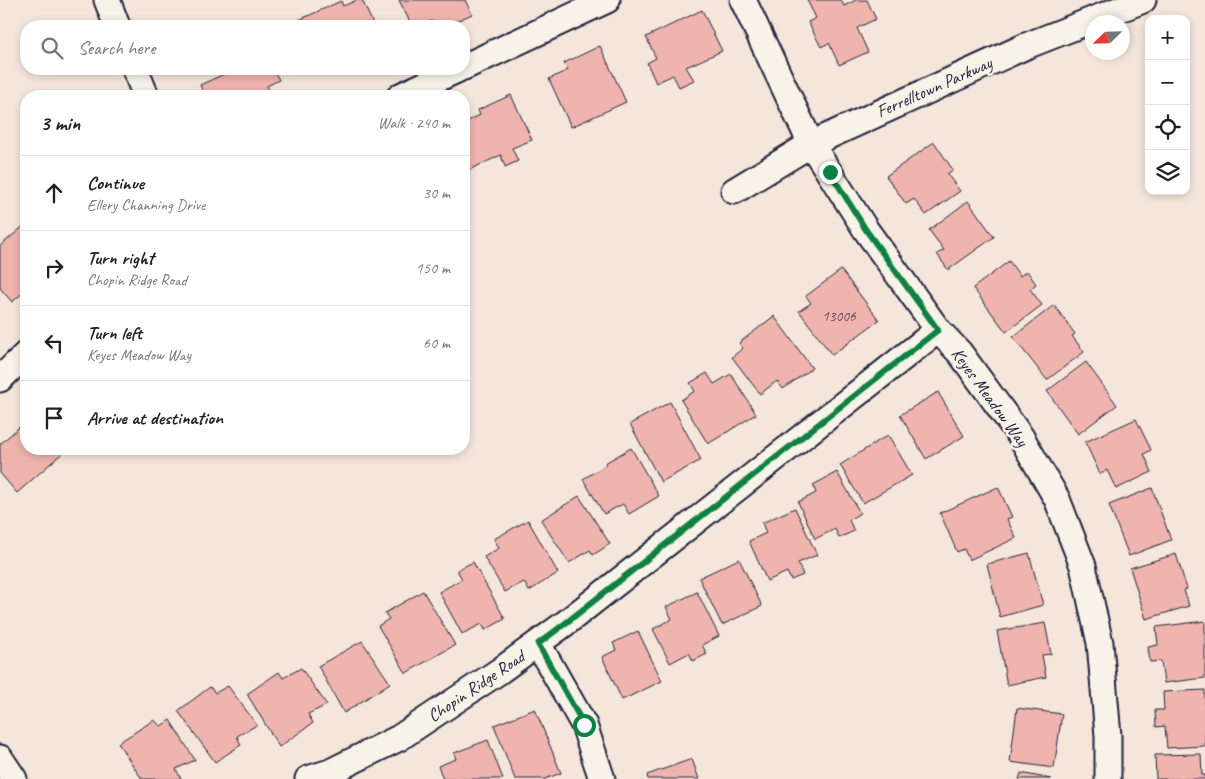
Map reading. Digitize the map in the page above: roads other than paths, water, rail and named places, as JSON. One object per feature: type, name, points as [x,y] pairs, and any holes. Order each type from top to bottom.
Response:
[{"type":"street","points":[[107,0],[115,20]]},
{"type":"street","points":[[470,64],[607,0]]},
{"type":"street","name":"Keyes Meadow Way","points":[[743,0],[811,144],[866,230],[938,330],[960,353],[1021,437],[1057,499],[1084,566],[1100,643],[1108,736],[1108,779]]},
{"type":"street","name":"Ferrelltown Parkway","points":[[734,191],[811,144],[1026,46],[1143,0]]},
{"type":"street","points":[[137,75],[144,90]]},
{"type":"street","points":[[413,90],[446,75]]},
{"type":"street","name":"Chopin Ridge Road","points":[[308,779],[330,772],[399,738],[538,644],[938,330]]},
{"type":"street","points":[[0,379],[20,360]]},
{"type":"street","points":[[538,644],[584,725],[602,779]]},
{"type":"street","points":[[0,758],[14,779]]}]
